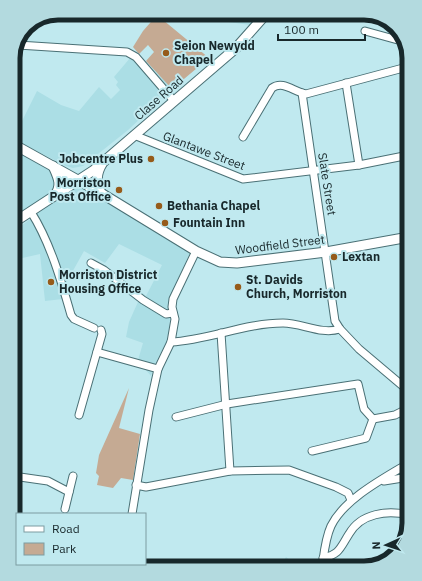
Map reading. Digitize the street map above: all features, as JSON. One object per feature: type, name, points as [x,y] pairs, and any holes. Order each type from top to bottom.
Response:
[{"type":"main road","name":"Clase Road","points":[[20,218],[79,180],[104,161],[236,48],[261,20]]},
{"type":"main road","name":"Woodfield Street","points":[[20,148],[79,180],[196,251],[220,262],[227,263],[326,252],[402,238]]},
{"type":"main road","points":[[101,193],[97,185],[97,178],[104,161]]},
{"type":"main road","points":[[51,198],[59,190],[59,182],[53,166]]},
{"type":"street","points":[[365,31],[397,40]]},
{"type":"street","points":[[22,45],[127,52],[136,57],[174,101]]},
{"type":"street","points":[[243,137],[272,88],[277,84],[283,84],[306,94],[402,68]]},
{"type":"street","points":[[346,83],[359,165]]},
{"type":"street","name":"Slate Street","points":[[302,93],[335,321],[340,329],[359,349],[402,385]]},
{"type":"street","name":"Glantawe Street","points":[[134,135],[243,179],[314,172],[402,156]]},
{"type":"street","points":[[30,212],[40,227],[46,240],[71,315],[74,320],[98,329],[102,334],[79,415]]},
{"type":"street","points":[[132,513],[149,410],[158,369],[171,342],[175,319],[173,313],[174,299],[178,287],[196,251]]},
{"type":"street","points":[[91,263],[104,270],[143,300],[166,314],[173,313]]},
{"type":"street","points":[[171,342],[186,341],[221,333],[283,323],[331,332],[340,329]]},
{"type":"street","points":[[221,333],[227,404],[230,471]]},
{"type":"street","points":[[97,352],[158,369]]},
{"type":"street","points":[[176,417],[227,404],[358,384],[364,409],[373,419]]},
{"type":"street","points":[[373,419],[395,415],[402,412]]},
{"type":"street","points":[[312,450],[366,438],[373,419]]},
{"type":"street","points":[[323,561],[331,527],[351,500],[402,468]]},
{"type":"street","points":[[136,485],[146,487],[230,471],[289,470],[336,487],[348,493],[351,500]]},
{"type":"street","points":[[65,509],[73,476]]},
{"type":"street","points":[[20,477],[48,481],[69,492]]},
{"type":"street","points":[[380,482],[402,477]]},
{"type":"street","points":[[323,558],[337,553],[356,525],[367,517],[379,514],[402,515]]},
{"type":"shaded area","points":[[64,20],[153,20],[64,21]]},
{"type":"shaded area","points":[[214,20],[255,20],[250,25]]},
{"type":"shaded area","points":[[136,51],[172,89],[128,130],[83,166],[73,168],[66,166],[20,143],[20,125],[37,91],[61,105],[79,111],[99,87],[111,99],[120,90],[116,85],[118,82],[114,77]]},
{"type":"shaded area","points":[[20,153],[52,170],[56,178],[55,186],[52,192],[23,211],[20,207]]},
{"type":"shaded area","points":[[78,183],[190,253],[174,287],[168,309],[170,321],[167,341],[155,364],[151,376],[145,369],[136,367],[143,343],[126,337],[129,322],[142,293],[146,296],[162,265],[119,244],[105,263],[84,251],[65,285],[63,299],[45,301],[40,254],[20,259],[20,227]]},
{"type":"shaded area","points":[[286,557],[291,561],[283,561]]},
{"type":"green space","points":[[153,20],[163,20],[209,58],[172,89],[146,61],[154,52],[148,45],[139,54],[133,47],[143,31]]},
{"type":"green space","points":[[129,388],[119,428],[140,434],[133,480],[121,478],[113,488],[97,485],[99,476],[96,473],[99,455]]},
{"type":"place","name":"Seion Newydd Chapel","points":[[166,53]]},
{"type":"place","name":"Jobcentre Plus","points":[[151,159]]},
{"type":"place","name":"Morriston Post Office","points":[[119,190]]},
{"type":"place","name":"Bethania Chapel","points":[[159,206]]},
{"type":"place","name":"Fountain Inn","points":[[165,223]]},
{"type":"place","name":"Lextan","points":[[334,257]]},
{"type":"place","name":"Morriston District Housing Office","points":[[51,282]]},
{"type":"place","name":"St. Davids Church, Morriston","points":[[238,287]]}]
